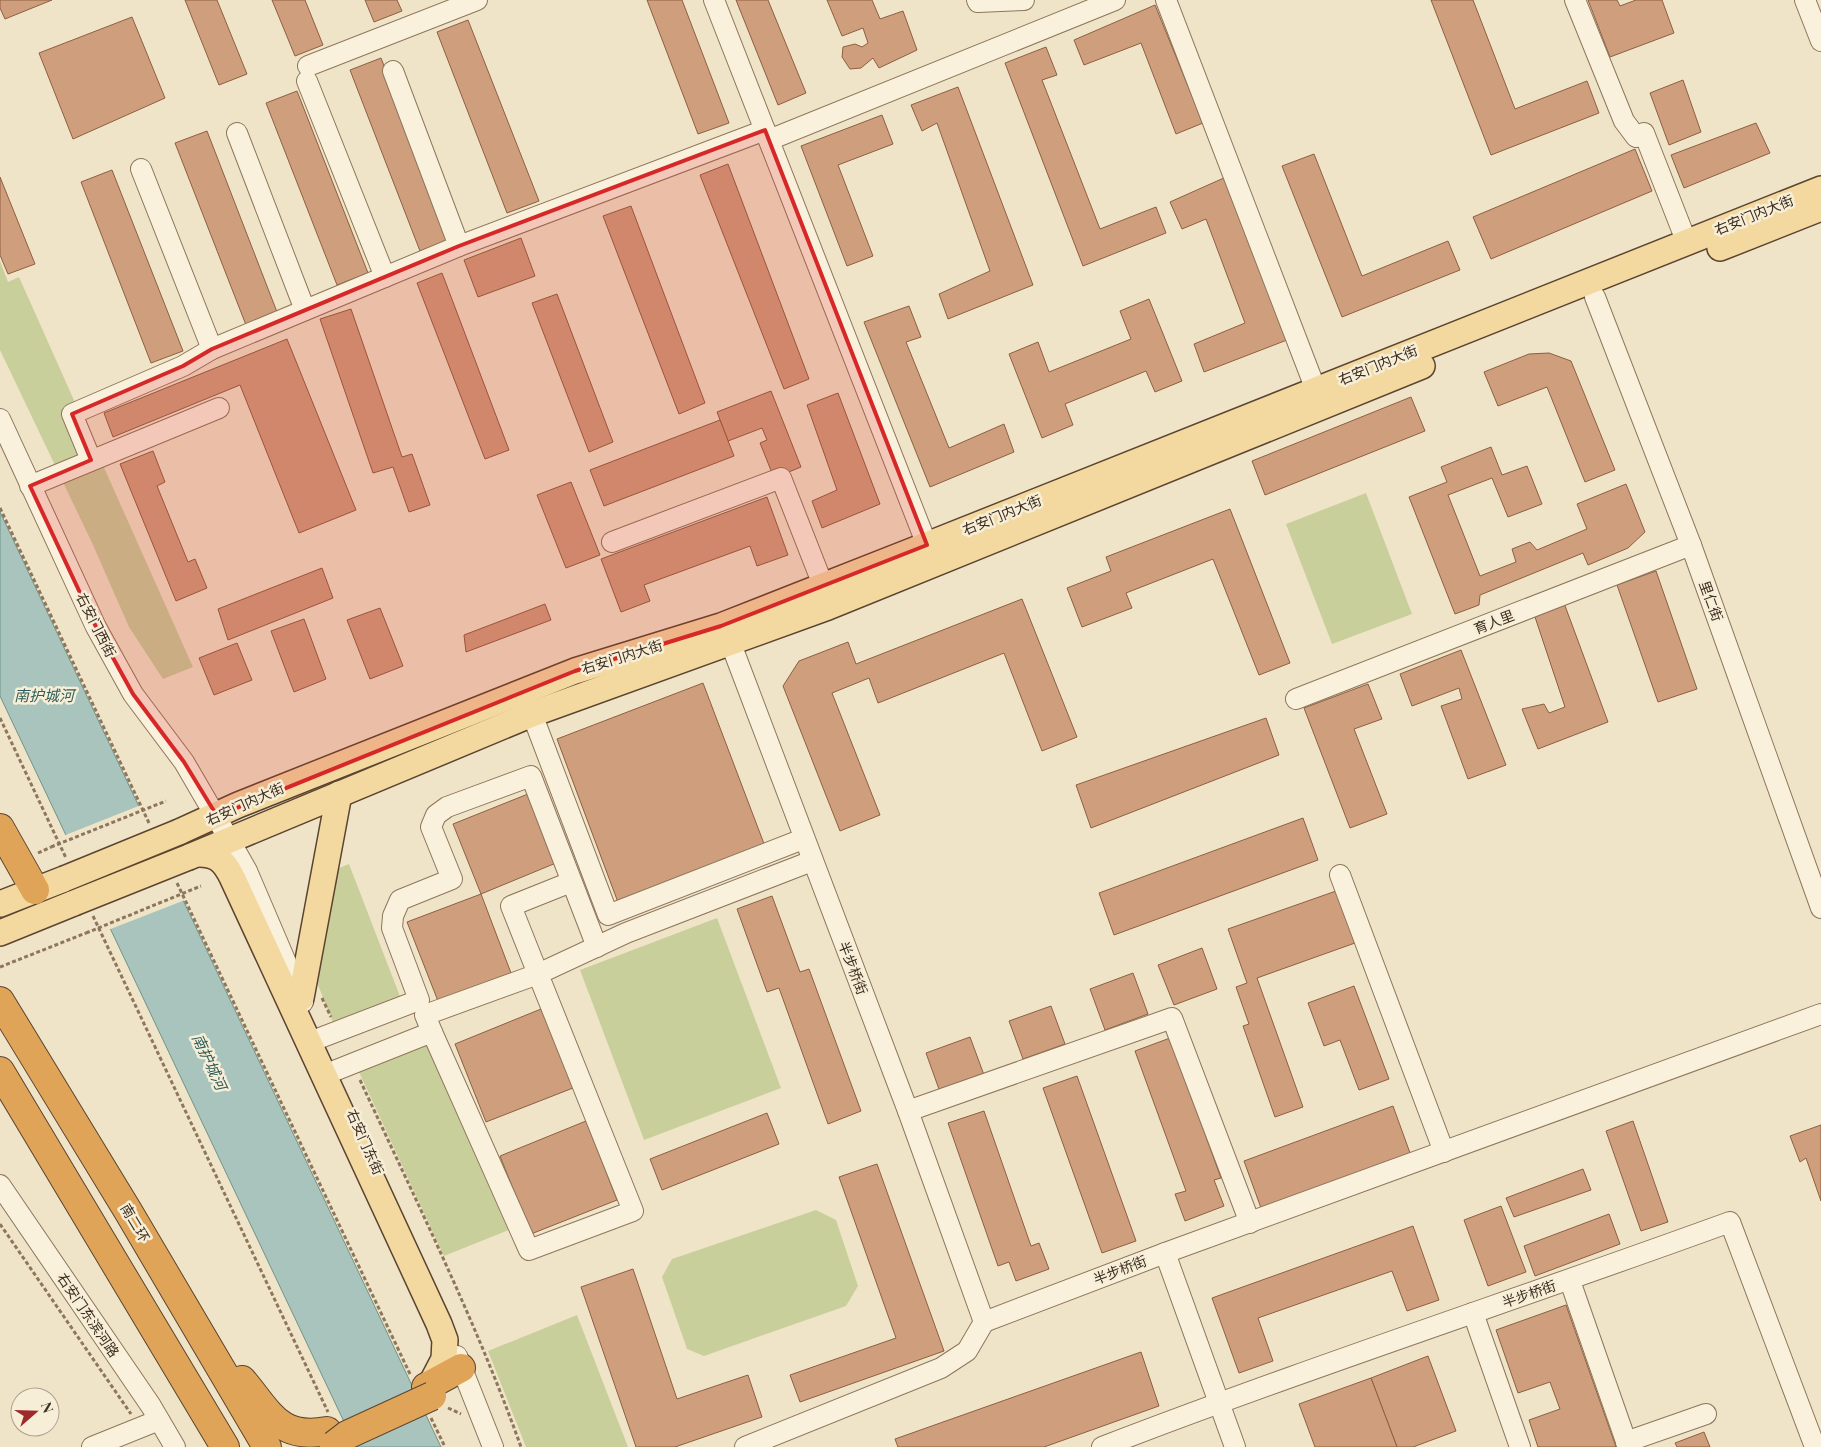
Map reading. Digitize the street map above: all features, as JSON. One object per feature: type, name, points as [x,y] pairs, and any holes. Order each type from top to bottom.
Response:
[{"type":"highway","points":[[0,828],[35,890]]},
{"type":"highway","name":"南二环","points":[[0,1001],[128,1211],[266,1447]]},
{"type":"highway","points":[[0,1071],[225,1447]]},
{"type":"highway","points":[[214,1357],[236,1373],[281,1426],[291,1431],[331,1436],[346,1435],[463,1375]]},
{"type":"main road","name":"右安门内大街","points":[[65,869],[179,832],[217,816],[238,804],[575,672],[721,626],[1821,189]]},
{"type":"main road","name":"右安门内大街","points":[[0,933],[83,908],[194,855],[532,714],[731,644],[828,607],[1595,297],[1821,208]]},
{"type":"main road","points":[[301,998],[339,794]]},
{"type":"main road","points":[[194,855],[218,857],[230,871],[415,1268],[444,1340],[444,1359],[428,1394]]},
{"type":"main road","points":[[0,904],[35,890],[65,869]]},
{"type":"street","points":[[385,277],[307,74],[477,0]]},
{"type":"street","points":[[714,0],[927,545]]},
{"type":"street","points":[[977,0],[978,2],[1024,0]]},
{"type":"street","points":[[91,460],[72,414],[183,366],[212,348],[459,246],[767,135],[1115,0]]},
{"type":"street","points":[[1166,0],[1316,390]]},
{"type":"street","points":[[1575,0],[1624,122],[1636,137],[1644,133],[1687,243]]},
{"type":"street","points":[[1805,0],[1821,41]]},
{"type":"street","points":[[392,71],[459,246]]},
{"type":"street","points":[[237,133],[305,310]]},
{"type":"street","points":[[141,169],[212,348]]},
{"type":"street","name":"里仁街","points":[[1595,297],[1691,546],[1821,908]]},
{"type":"street","points":[[30,486],[219,408]]},
{"type":"street","name":"右安门西街","points":[[0,419],[96,627],[133,694],[184,762],[230,840]]},
{"type":"street","points":[[612,542],[781,478],[823,585]]},
{"type":"street","name":"育人里","points":[[1296,699],[1691,546]]},
{"type":"street","name":"半步桥街","points":[[731,644],[803,839],[908,1111],[984,1322],[1165,1253],[1821,1014]]},
{"type":"street","points":[[532,714],[608,914],[803,839]]},
{"type":"street","points":[[571,882],[511,906],[633,1211],[529,1250],[425,1016],[392,928],[393,916],[400,900],[452,878],[431,827],[436,815],[447,807],[531,776],[597,947]]},
{"type":"street","name":"右安门东街","points":[[230,840],[247,871],[301,998],[329,1035],[446,1320],[463,1375],[493,1447]]},
{"type":"street","points":[[329,1035],[425,1016],[538,974],[626,933],[812,861]]},
{"type":"street","points":[[1340,875],[1444,1152]]},
{"type":"street","points":[[343,1068],[425,1016]]},
{"type":"street","points":[[908,1111],[1172,1018],[1250,1223]]},
{"type":"street","name":"右安门东滨河路","points":[[0,1185],[150,1424],[175,1447]]},
{"type":"street","name":"半步桥街","points":[[1102,1447],[1219,1402],[1570,1281],[1730,1222],[1815,1447]]},
{"type":"street","points":[[1165,1253],[1235,1447]]},
{"type":"street","points":[[1570,1281],[1627,1445],[1706,1414]]},
{"type":"street","points":[[1473,1313],[1520,1447]]},
{"type":"street","points":[[744,1447],[941,1368],[967,1351],[984,1322]]},
{"type":"street","points":[[92,1447],[125,1441],[150,1424]]},
{"type":"path","points":[[0,508],[151,827]]},
{"type":"path","points":[[0,718],[65,869]]},
{"type":"path","points":[[51,847],[166,801]]},
{"type":"path","points":[[176,880],[428,1394],[445,1447]]},
{"type":"path","points":[[0,967],[201,886]]},
{"type":"path","points":[[83,908],[331,1436]]},
{"type":"path","points":[[307,965],[329,1035]]},
{"type":"path","points":[[343,1068],[460,1295],[501,1392],[521,1447]]},
{"type":"path","points":[[0,1224],[150,1424]]},
{"type":"path","points":[[428,1394],[466,1419]]},
{"type":"highlighted area","points":[[765,130],[927,545],[721,626],[575,671],[217,816],[184,762],[133,694],[96,627],[30,486],[91,460],[72,414],[183,366],[212,349],[459,246]]},
{"type":"green space","points":[[0,261],[8,282],[19,277],[193,667],[163,679],[129,627],[93,545],[0,350]]},
{"type":"green space","points":[[1366,493],[1412,614],[1332,644],[1286,524]]},
{"type":"green space","points":[[349,864],[401,999],[334,1025],[310,965],[327,873]]},
{"type":"green space","points":[[717,918],[781,1088],[644,1140],[580,970]]},
{"type":"green space","points":[[428,1044],[511,1229],[444,1256],[359,1072]]},
{"type":"green space","points":[[816,1210],[836,1220],[858,1286],[846,1306],[704,1356],[687,1349],[662,1277],[672,1259]]},
{"type":"green space","points":[[577,1315],[628,1447],[526,1447],[488,1351]]},
{"type":"water","name":"南护城河","points":[[0,512],[441,1447],[356,1447],[0,696]]},
{"type":"pier","points":[[141,805],[185,900],[108,930],[63,836]]},
{"type":"building","points":[[0,0],[52,0],[5,19],[0,8]]},
{"type":"building","points":[[185,0],[217,0],[247,74],[219,85]]},
{"type":"building","points":[[272,0],[305,0],[323,45],[295,56]]},
{"type":"building","points":[[365,0],[397,0],[402,11],[374,22]]},
{"type":"building","points":[[647,0],[682,0],[729,123],[698,134]]},
{"type":"building","points":[[736,0],[768,0],[806,93],[778,105]]},
{"type":"building","points":[[827,0],[872,0],[880,19],[903,11],[917,50],[879,68],[873,58],[861,68],[850,69],[842,57],[843,47],[855,44],[862,47],[868,43],[863,28],[842,36]]},
{"type":"building","points":[[1431,0],[1473,0],[1515,109],[1587,81],[1599,113],[1491,155]]},
{"type":"building","points":[[1588,0],[1617,0],[1620,6],[1636,0],[1662,0],[1674,33],[1610,57]]},
{"type":"building","points":[[1155,5],[1203,123],[1176,134],[1141,43],[1084,65],[1074,40]]},
{"type":"building","points":[[132,17],[165,98],[73,139],[39,53]]},
{"type":"building","points":[[468,20],[539,201],[507,213],[437,32]]},
{"type":"building","points":[[1046,47],[1057,75],[1042,80],[1100,229],[1156,207],[1166,233],[1083,266],[1005,63]]},
{"type":"building","points":[[381,58],[452,239],[420,251],[350,70]]},
{"type":"building","points":[[1683,80],[1701,132],[1669,145],[1650,93]]},
{"type":"building","points":[[958,87],[1033,285],[948,319],[939,294],[990,271],[937,123],[922,131],[911,105]]},
{"type":"building","points":[[297,91],[368,273],[337,285],[266,103]]},
{"type":"building","points":[[882,115],[893,144],[838,165],[873,256],[847,266],[801,146]]},
{"type":"building","points":[[1756,123],[1770,153],[1684,188],[1671,155]]},
{"type":"building","points":[[207,131],[277,312],[246,325],[175,143]]},
{"type":"building","points":[[1635,149],[1652,191],[1491,259],[1473,217]]},
{"type":"building","points":[[1314,154],[1362,276],[1448,241],[1460,270],[1342,317],[1282,166]]},
{"type":"building","points":[[728,164],[809,379],[784,389],[700,175]]},
{"type":"building","points":[[112,170],[183,351],[151,363],[81,182]]},
{"type":"building","points":[[0,177],[35,264],[8,274],[0,255]]},
{"type":"building","points":[[1226,177],[1287,340],[1204,372],[1194,344],[1245,323],[1206,219],[1182,229],[1170,202]]},
{"type":"building","points":[[631,206],[705,403],[679,414],[603,216]]},
{"type":"building","points":[[521,238],[535,276],[478,297],[464,260]]},
{"type":"building","points":[[442,273],[509,450],[485,459],[417,283]]},
{"type":"building","points":[[557,294],[613,442],[589,452],[532,303]]},
{"type":"building","points":[[1149,299],[1182,381],[1155,392],[1146,371],[1065,404],[1073,425],[1042,438],[1009,354],[1038,342],[1049,372],[1131,339],[1120,311]]},
{"type":"building","points":[[909,306],[921,337],[906,342],[949,448],[1004,424],[1014,452],[930,487],[864,322]]},
{"type":"building","points":[[351,309],[402,457],[412,454],[430,505],[409,512],[393,467],[373,473],[320,319]]},
{"type":"building","points":[[287,339],[356,510],[299,533],[240,385],[113,437],[104,413]]},
{"type":"building","points":[[1549,353],[1571,361],[1615,470],[1585,482],[1547,387],[1498,406],[1484,372],[1529,354]]},
{"type":"building","points":[[771,391],[801,467],[774,478],[760,443],[767,440],[762,428],[728,441],[717,412]]},
{"type":"building","points":[[838,393],[880,504],[822,528],[812,501],[837,490],[807,405]]},
{"type":"building","points":[[1411,397],[1425,431],[1265,495],[1252,461]]},
{"type":"building","points":[[720,420],[734,456],[604,506],[590,470]]},
{"type":"building","points":[[1491,447],[1502,475],[1527,466],[1542,504],[1508,517],[1492,478],[1448,495],[1480,576],[1516,562],[1512,549],[1530,542],[1537,550],[1587,529],[1577,504],[1626,484],[1645,532],[1628,548],[1588,565],[1583,553],[1480,595],[1479,605],[1455,614],[1409,497],[1447,482],[1441,467]]},
{"type":"building","points":[[153,451],[165,482],[157,486],[188,562],[195,559],[207,588],[176,601],[120,464]]},
{"type":"building","points":[[571,482],[600,555],[566,568],[537,495]]},
{"type":"building","points":[[767,497],[788,555],[757,566],[750,546],[644,585],[650,601],[621,612],[601,559]]},
{"type":"building","points":[[1230,509],[1290,663],[1259,675],[1213,559],[1126,593],[1132,608],[1082,627],[1067,588],[1111,571],[1106,557]]},
{"type":"building","points":[[322,568],[333,598],[228,640],[218,609]]},
{"type":"building","points":[[1656,571],[1697,689],[1658,702],[1617,585]]},
{"type":"building","points":[[1022,599],[1077,737],[1042,751],[1004,653],[878,703],[869,678],[832,693],[880,815],[840,831],[783,686],[799,661],[848,642],[856,664]]},
{"type":"building","points":[[1564,603],[1608,722],[1538,749],[1522,709],[1544,704],[1549,713],[1565,707],[1534,614]]},
{"type":"building","points":[[545,604],[551,620],[466,652],[464,635]]},
{"type":"building","points":[[380,608],[403,666],[370,679],[347,620]]},
{"type":"building","points":[[304,619],[326,679],[294,692],[271,631]]},
{"type":"building","points":[[237,643],[252,680],[214,695],[199,658]]},
{"type":"building","points":[[1461,650],[1506,765],[1468,779],[1441,706],[1462,699],[1459,688],[1412,706],[1400,674]]},
{"type":"building","points":[[703,683],[766,849],[619,905],[557,739]]},
{"type":"building","points":[[1368,684],[1382,719],[1354,729],[1387,814],[1350,828],[1304,708]]},
{"type":"building","points":[[1266,718],[1279,755],[1091,828],[1076,785]]},
{"type":"building","points":[[528,794],[556,863],[481,894],[453,824]]},
{"type":"building","points":[[1303,818],[1318,860],[1114,935],[1099,893]]},
{"type":"building","points":[[1336,891],[1355,943],[1257,978],[1303,1107],[1275,1117],[1243,1026],[1249,1024],[1236,987],[1247,983],[1228,929]]},
{"type":"building","points":[[481,894],[511,973],[438,1001],[407,922]]},
{"type":"building","points":[[772,896],[800,972],[809,969],[861,1111],[828,1124],[779,988],[767,992],[737,909]]},
{"type":"building","points":[[1202,948],[1217,989],[1174,1005],[1158,965]]},
{"type":"building","points":[[1133,973],[1148,1014],[1105,1030],[1090,989]]},
{"type":"building","points":[[1354,986],[1389,1079],[1359,1090],[1340,1040],[1324,1046],[1308,1003]]},
{"type":"building","points":[[1051,1006],[1065,1044],[1023,1059],[1009,1021]]},
{"type":"building","points":[[541,1009],[573,1088],[486,1122],[455,1044]]},
{"type":"building","points":[[970,1037],[984,1075],[940,1092],[926,1053]]},
{"type":"building","points":[[1170,1038],[1221,1178],[1214,1180],[1224,1206],[1185,1221],[1175,1194],[1186,1191],[1135,1051]]},
{"type":"building","points":[[1077,1076],[1136,1241],[1102,1253],[1043,1088]]},
{"type":"building","points":[[1393,1106],[1410,1153],[1261,1208],[1244,1161]]},
{"type":"building","points":[[984,1111],[1031,1246],[1039,1243],[1049,1269],[1016,1281],[1009,1262],[998,1266],[948,1123]]},
{"type":"building","points":[[767,1113],[779,1144],[662,1190],[650,1159]]},
{"type":"building","points":[[586,1121],[617,1200],[531,1234],[500,1156]]},
{"type":"building","points":[[1633,1121],[1668,1222],[1641,1231],[1606,1131]]},
{"type":"building","points":[[1821,1125],[1821,1201],[1806,1158],[1800,1162],[1790,1136]]},
{"type":"building","points":[[877,1164],[944,1351],[800,1402],[790,1375],[896,1338],[839,1177]]},
{"type":"building","points":[[1583,1169],[1591,1190],[1514,1217],[1506,1198]]},
{"type":"building","points":[[1501,1206],[1526,1272],[1488,1286],[1464,1220]]},
{"type":"building","points":[[1609,1214],[1620,1244],[1535,1276],[1524,1246]]},
{"type":"building","points":[[1413,1226],[1439,1300],[1407,1311],[1392,1271],[1258,1318],[1273,1361],[1239,1373],[1212,1298]]},
{"type":"building","points":[[633,1269],[677,1399],[748,1375],[762,1417],[675,1447],[636,1447],[581,1287]]},
{"type":"building","points":[[1566,1305],[1616,1447],[1538,1447],[1529,1420],[1560,1409],[1550,1382],[1518,1393],[1496,1330]]},
{"type":"building","points":[[1141,1352],[1159,1406],[1044,1447],[898,1447],[895,1439]]},
{"type":"building","points":[[1428,1356],[1456,1431],[1413,1447],[1397,1447],[1371,1378]]},
{"type":"building","points":[[1371,1378],[1397,1447],[1315,1447],[1299,1404]]},
{"type":"building","points":[[1704,1432],[1710,1447],[1677,1447],[1675,1443]]}]
